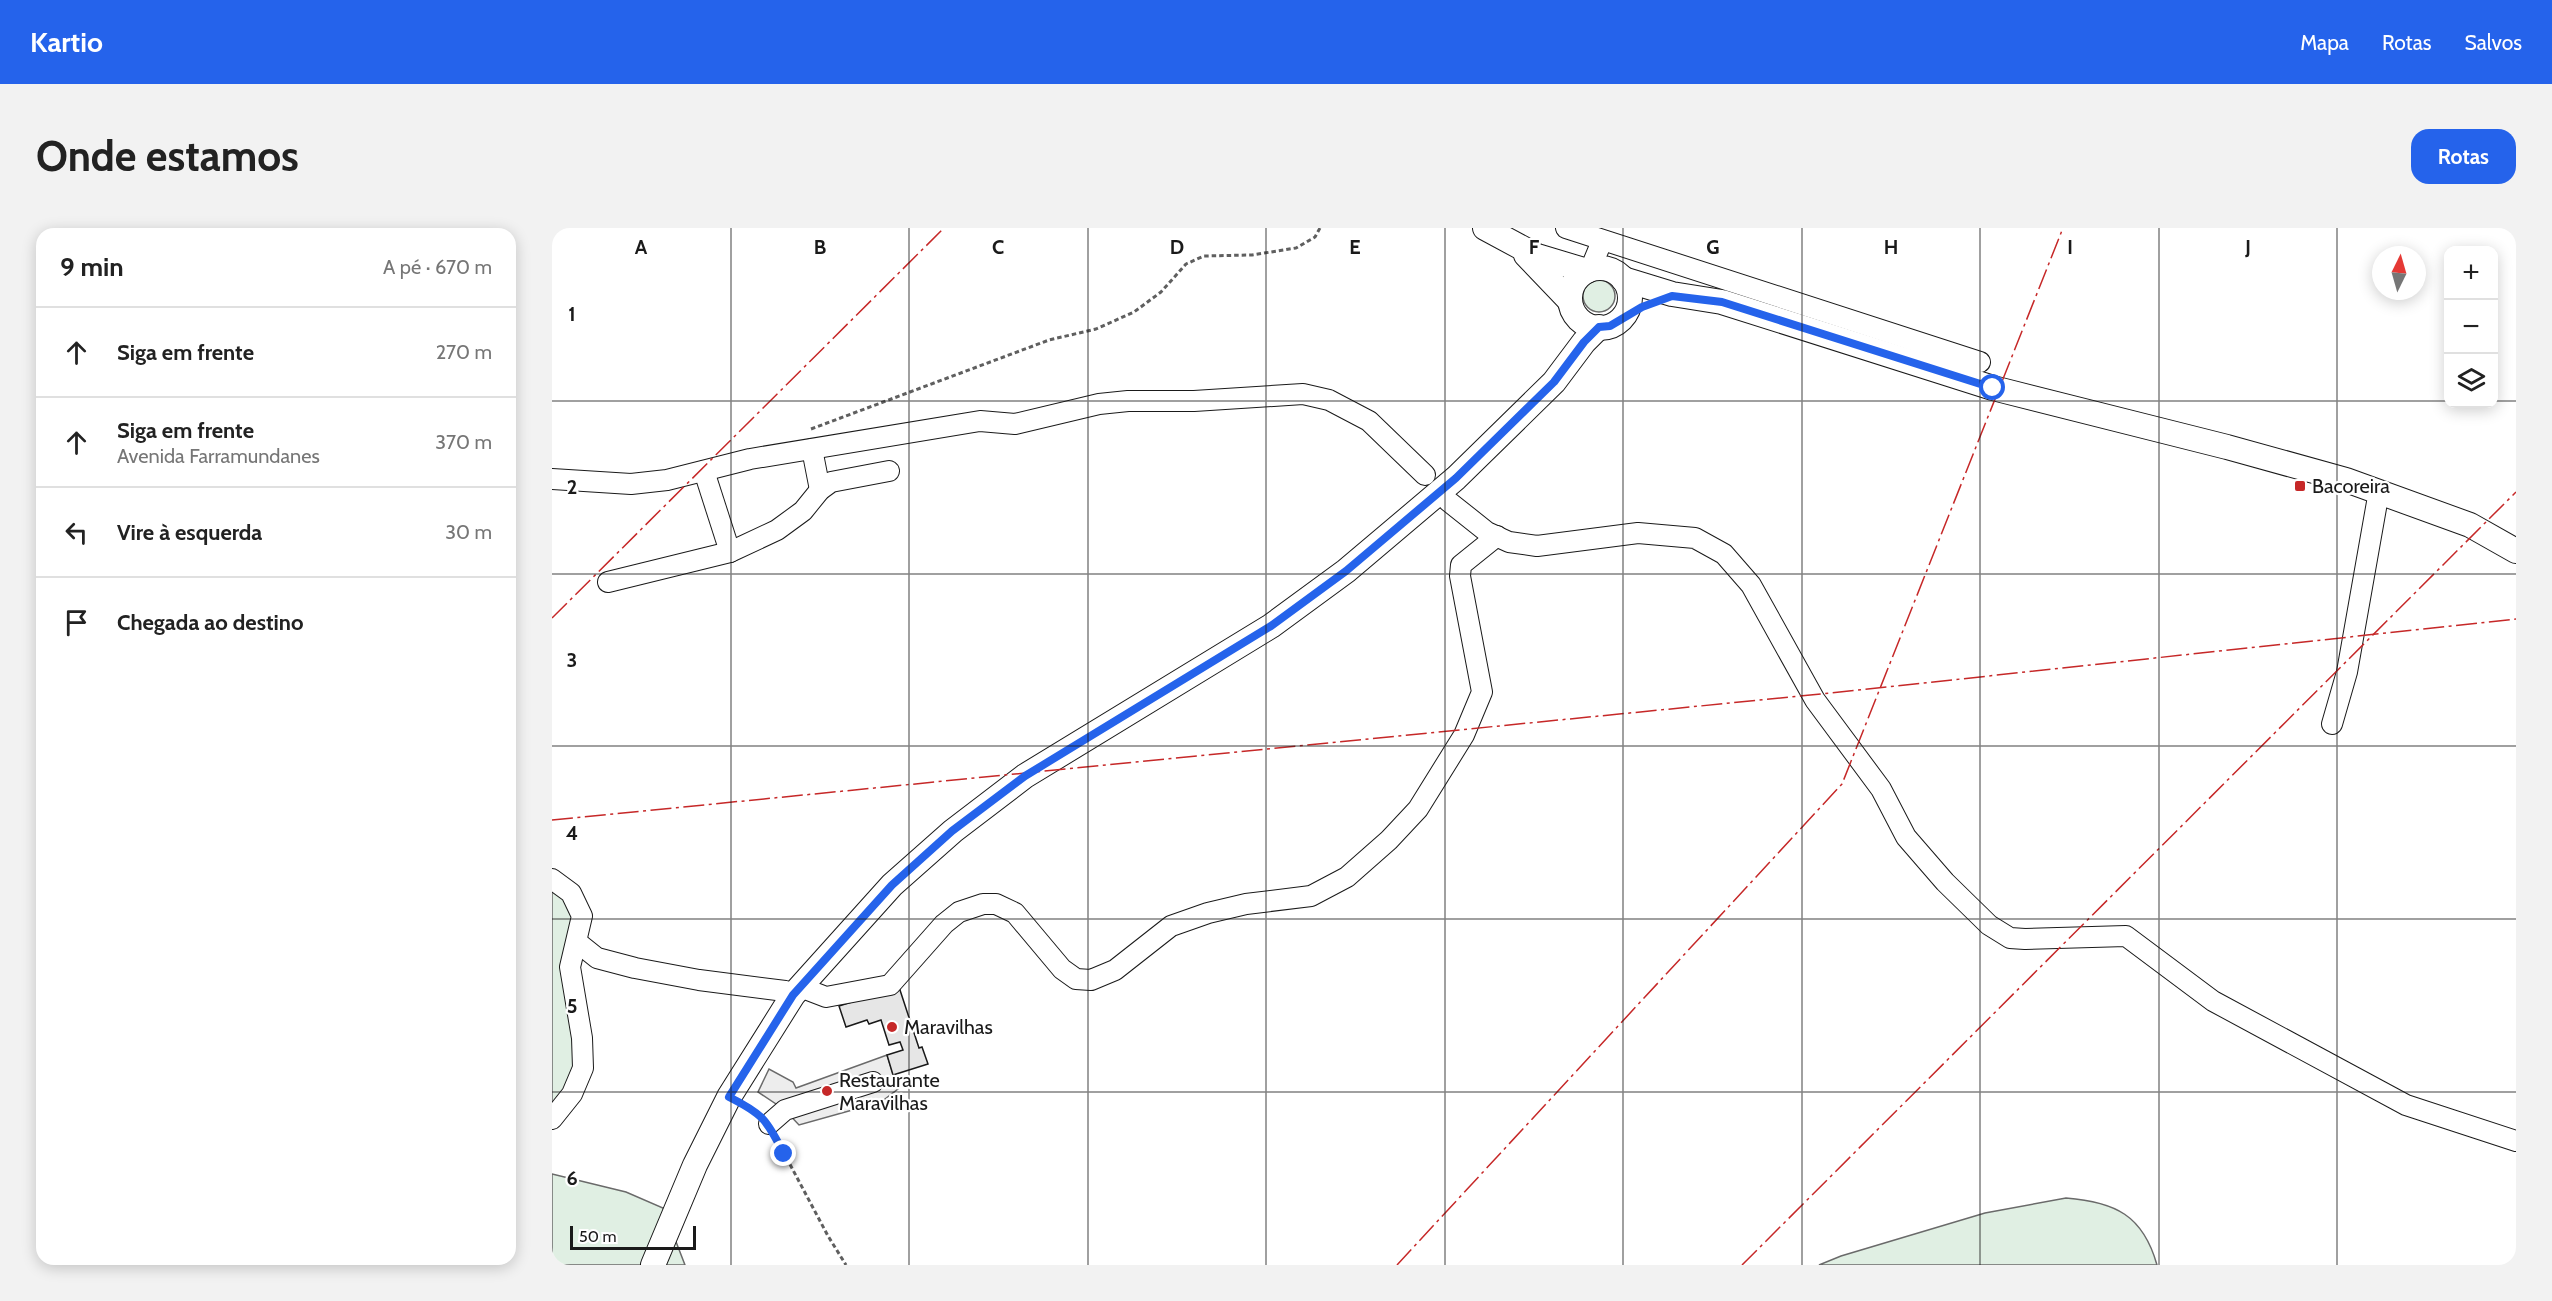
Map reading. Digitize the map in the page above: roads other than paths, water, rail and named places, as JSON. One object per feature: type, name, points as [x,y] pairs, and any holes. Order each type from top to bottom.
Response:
[{"type":"main road","points":[[1485,228],[1537,256],[1589,270],[1605,268],[1621,277],[1684,296],[1722,302],[1993,388],[2227,447],[2379,491],[2470,525],[2516,550]]},
{"type":"main road","points":[[1511,242],[1534,261],[1584,324],[1599,327],[1610,326],[1659,299],[1684,296]]},
{"type":"main road","points":[[1564,366],[1572,307],[1571,287],[1576,278],[1589,270]]},
{"type":"main road","points":[[1621,277],[1628,288],[1630,299],[1624,317]]},
{"type":"main road","points":[[652,1265],[695,1165],[729,1097],[797,991],[892,885],[952,831],[1025,776],[1271,626],[1346,571],[1456,478],[1554,382],[1564,366],[1599,327]]},
{"type":"street","points":[[1566,228],[1980,362]]},
{"type":"street","points":[[1589,270],[1602,241]]},
{"type":"street","points":[[1621,277],[1627,248]]},
{"type":"street","points":[[552,479],[631,484],[667,480],[750,459],[808,441],[980,421],[1015,424],[1099,404],[1128,401],[1194,402],[1303,394],[1329,400],[1369,421],[1425,475]]},
{"type":"street","points":[[808,441],[820,490]]},
{"type":"street","points":[[704,471],[730,552]]},
{"type":"street","points":[[608,582],[730,552],[777,530],[803,511],[820,490],[831,482],[888,471]]},
{"type":"street","points":[[2332,724],[2347,672],[2379,491]]},
{"type":"street","points":[[1448,501],[1487,532],[1509,542],[1538,546],[1638,532],[1695,538],[1724,554],[1751,585],[1815,700],[1881,789],[1906,837],[1945,882],[1989,925],[2010,938],[2126,936],[2213,1001],[2406,1106],[2516,1140]]},
{"type":"street","points":[[577,942],[597,958],[635,968],[699,981],[797,991],[826,998],[890,985],[944,924],[959,912],[983,904],[996,904],[1015,913],[1062,969],[1076,979],[1091,980],[1115,970],[1172,926],[1208,913],[1246,904],[1311,896],[1347,877],[1389,840],[1418,809],[1464,735],[1482,692],[1460,576],[1461,565],[1497,536]]},
{"type":"street","points":[[552,879],[571,893],[582,916],[570,967],[582,1038],[583,1068],[572,1094],[552,1119]]},
{"type":"street","points":[[769,1124],[785,1110],[873,1082]]},
{"type":"place","name":"Bacoreira","points":[[2300,486]]},
{"type":"place","name":"Maravilhas","points":[[892,1027]]},
{"type":"place","name":"Restaurante Maravilhas","points":[[827,1091]]}]
